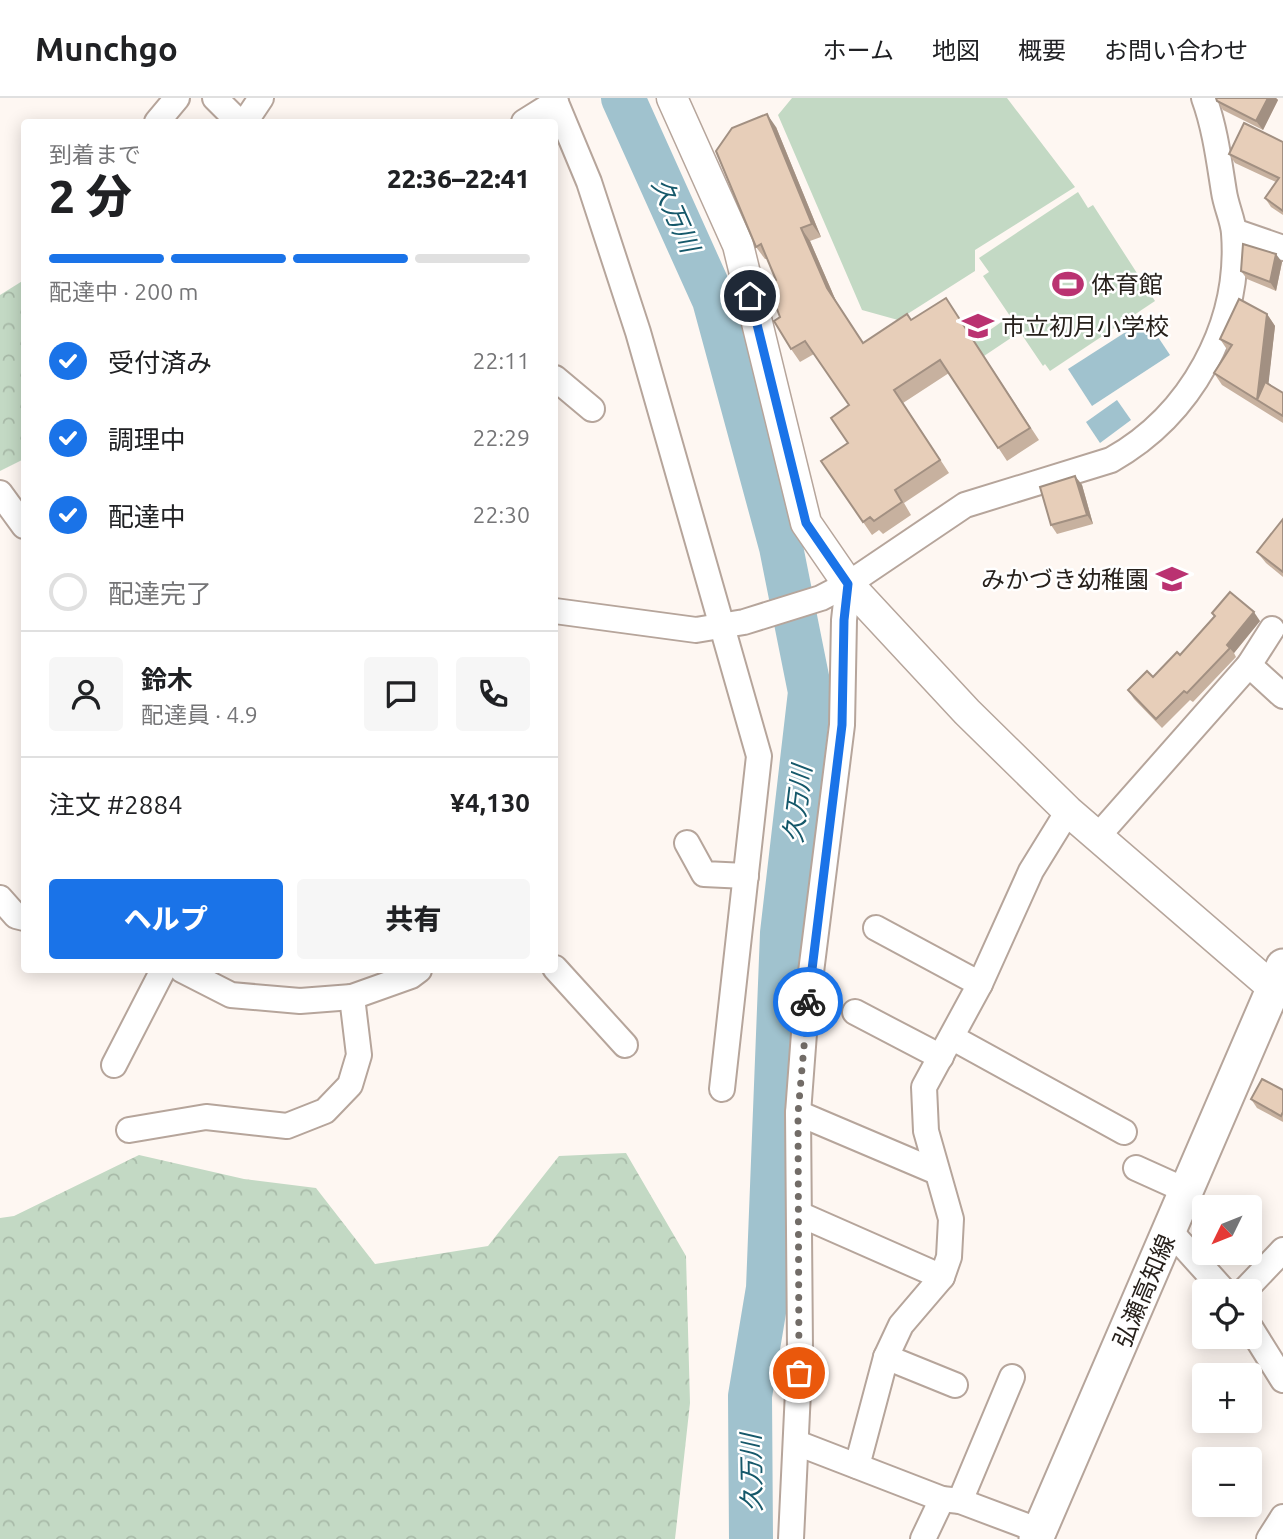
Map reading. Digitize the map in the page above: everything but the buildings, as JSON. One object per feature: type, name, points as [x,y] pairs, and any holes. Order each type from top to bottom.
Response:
[{"type":"main road","name":"弘瀬高知線","points":[[1038,1537],[1277,992]]},
{"type":"street","points":[[160,119],[177,98]]},
{"type":"street","points":[[215,98],[236,119]]},
{"type":"street","points":[[247,119],[261,98]]},
{"type":"street","points":[[672,98],[738,245],[806,523],[848,584],[967,712],[1068,811],[1277,992]]},
{"type":"street","points":[[558,611],[696,630],[733,624],[821,598],[848,584],[965,505],[1111,460],[1132,448],[1183,395],[1220,338],[1232,285],[1234,231],[1226,210],[1217,152],[1203,98]]},
{"type":"street","points":[[528,119],[555,100],[589,182],[733,624],[760,757],[722,1089]]},
{"type":"street","points":[[1234,231],[1283,248]]},
{"type":"street","points":[[558,381],[592,409]]},
{"type":"street","points":[[0,493],[21,522]]},
{"type":"street","points":[[791,1539],[797,1443],[798,1113],[805,1020],[842,725],[844,620],[848,584]]},
{"type":"street","points":[[1098,836],[1249,665],[1272,629]]},
{"type":"street","points":[[1249,665],[1283,695]]},
{"type":"street","points":[[857,1466],[886,1357],[901,1325],[942,1277],[949,1257],[951,1219],[926,1131],[924,1087],[980,984],[1031,871],[1068,811]]},
{"type":"street","points":[[687,843],[704,874],[746,876]]},
{"type":"street","points":[[0,898],[16,916],[21,917]]},
{"type":"street","points":[[876,928],[980,984]]},
{"type":"street","points":[[558,971],[625,1045]]},
{"type":"street","points":[[114,1065],[161,973]]},
{"type":"street","points":[[188,973],[231,995],[300,1001],[352,998],[415,973]]},
{"type":"street","points":[[129,1130],[206,1117],[287,1126],[325,1111],[350,1085],[359,1055],[352,998]]},
{"type":"street","points":[[855,1012],[947,1047],[1124,1132]]},
{"type":"street","points":[[798,1113],[937,1172]]},
{"type":"street","points":[[1136,1168],[1188,1191]]},
{"type":"street","points":[[799,1214],[942,1277]]},
{"type":"street","points":[[1170,1231],[1213,1279]]},
{"type":"street","points":[[1255,1279],[1283,1250]]},
{"type":"street","points":[[1262,1346],[1283,1380]]},
{"type":"street","points":[[886,1357],[954,1385]]},
{"type":"street","points":[[923,1539],[951,1500],[1012,1377]]},
{"type":"street","points":[[797,1443],[951,1500],[1038,1537]]},
{"type":"street","points":[[1269,1539],[1283,1517]]},
{"type":"green space","points":[[792,98],[1007,98],[1075,187],[975,250],[975,271],[898,320],[862,310],[778,115]]},
{"type":"green space","name":"体育館","points":[[1078,192],[1088,208],[1093,205],[1155,301],[1050,371],[1045,364],[1043,366],[1020,332],[984,356],[974,341],[1010,316],[983,276],[989,272],[979,258]]},
{"type":"green space","points":[[21,282],[21,460],[0,471],[0,295]]},
{"type":"green space","points":[[626,1153],[686,1256],[690,1403],[675,1539],[0,1539],[0,1218],[14,1216],[139,1155],[244,1179],[316,1188],[375,1264],[488,1246],[559,1156]]},
{"type":"water","points":[[1146,319],[1170,355],[1092,406],[1068,369]]},
{"type":"water","points":[[1117,400],[1131,420],[1100,443],[1086,422]]},
{"type":"waterway","name":"久万川","points":[[623,98],[714,300],[781,547],[810,692],[782,933],[768,1288],[750,1396],[751,1539]]},
{"type":"way so far","points":[[799,1373],[798,1113],[808,1002]]},
{"type":"place","name":"体育館","points":[[1068,284]]},
{"type":"place","name":"市立初月小学校","points":[[978,326]]},
{"type":"place","name":"みかづき幼稚園","points":[[1172,579]]},
{"type":"route","points":[[750,296],[806,523],[848,584],[844,620],[842,725],[808,1002]]}]
